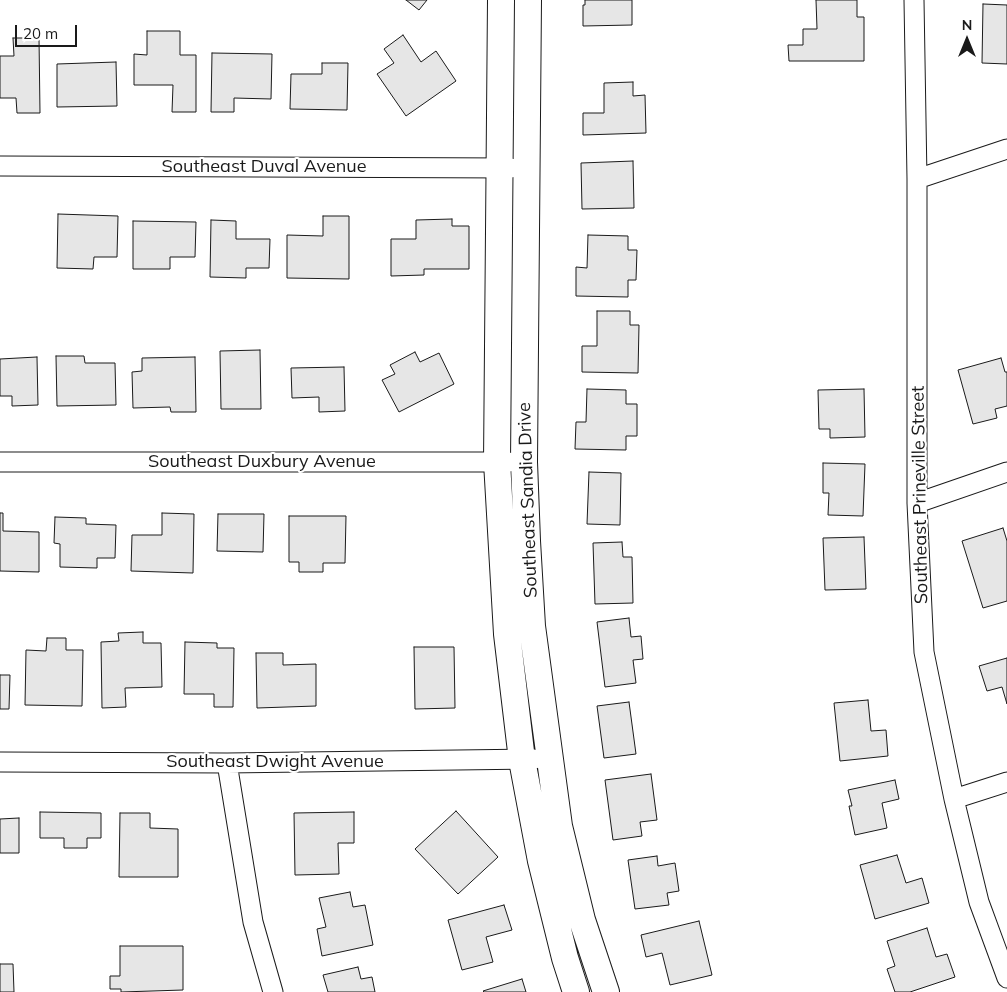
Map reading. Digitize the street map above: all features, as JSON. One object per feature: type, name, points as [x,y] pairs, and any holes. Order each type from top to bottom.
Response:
[{"type":"street","name":"Southeast Sandia Drive","points":[[501,0],[497,462],[507,634],[522,760],[541,861],[565,958],[576,992]]},
{"type":"street","name":"Southeast Sandia Drive","points":[[528,0],[524,462],[532,626],[549,758],[562,835],[582,920],[606,992]]},
{"type":"street","name":"Southeast Prineville Street","points":[[914,0],[917,179],[917,503],[924,652],[954,799],[980,902],[1007,978]]},
{"type":"street","points":[[917,179],[1007,149]]},
{"type":"street","name":"Southeast Duval Avenue","points":[[0,166],[527,168]]},
{"type":"street","name":"Southeast Duxbury Avenue","points":[[0,462],[524,462]]},
{"type":"street","points":[[917,503],[1007,472]]},
{"type":"street","name":"Southeast Dwight Avenue","points":[[0,762],[227,763],[522,760],[549,758]]},
{"type":"street","points":[[227,763],[253,922],[273,992]]},
{"type":"street","points":[[954,799],[1007,782]]},
{"type":"building","points":[[406,0],[427,0],[419,10]]},
{"type":"building","points":[[585,0],[632,0],[632,25],[583,26],[583,5],[585,5]]},
{"type":"building","points":[[816,0],[857,0],[857,17],[864,17],[864,61],[789,61],[788,45],[803,45],[803,29],[817,29]]},
{"type":"building","points":[[983,4],[1007,5],[1007,64],[982,63]]},
{"type":"building","points":[[147,31],[180,31],[180,55],[196,55],[196,112],[172,112],[173,85],[134,85],[134,54],[147,55]]},
{"type":"building","points":[[403,35],[421,62],[436,51],[456,81],[406,116],[377,74],[394,63],[384,49]]},
{"type":"building","points":[[13,38],[39,38],[40,113],[17,113],[16,98],[0,98],[0,56],[14,56]]},
{"type":"building","points":[[212,53],[272,54],[271,99],[234,98],[234,112],[211,112]]},
{"type":"building","points":[[116,62],[117,106],[57,107],[57,64]]},
{"type":"building","points":[[322,63],[348,63],[347,110],[290,109],[291,74],[322,74]]},
{"type":"building","points":[[633,82],[633,96],[645,95],[646,133],[583,135],[583,113],[604,113],[604,83]]},
{"type":"building","points":[[633,161],[634,208],[582,209],[581,163]]},
{"type":"building","points":[[58,214],[118,216],[117,257],[94,257],[93,269],[57,268]]},
{"type":"building","points":[[323,216],[349,216],[349,279],[287,278],[287,235],[323,236]]},
{"type":"building","points":[[452,219],[452,226],[469,226],[469,269],[424,269],[424,275],[391,276],[391,239],[416,239],[416,220]]},
{"type":"building","points":[[211,220],[236,221],[236,239],[270,239],[269,268],[246,268],[246,278],[210,277]]},
{"type":"building","points":[[133,221],[196,222],[195,257],[170,257],[170,269],[133,269]]},
{"type":"building","points":[[588,235],[628,236],[628,250],[637,250],[636,280],[628,280],[628,297],[576,296],[576,267],[587,268]]},
{"type":"building","points":[[597,311],[630,311],[630,325],[639,325],[638,373],[582,372],[582,346],[597,346]]},
{"type":"building","points":[[260,350],[261,409],[221,409],[220,351]]},
{"type":"building","points":[[415,352],[420,362],[439,353],[454,384],[399,412],[382,380],[395,374],[390,365]]},
{"type":"building","points":[[56,356],[84,356],[85,363],[115,363],[116,405],[57,406]]},
{"type":"building","points":[[37,357],[38,405],[12,406],[12,396],[0,396],[0,359]]},
{"type":"building","points":[[195,357],[196,412],[171,412],[170,407],[133,408],[132,372],[142,371],[142,358]]},
{"type":"building","points":[[1001,358],[1005,372],[1007,372],[1007,406],[995,409],[997,418],[973,424],[958,370]]},
{"type":"building","points":[[344,367],[345,411],[319,412],[319,397],[292,398],[291,368]]},
{"type":"building","points":[[587,389],[626,390],[626,404],[637,404],[637,436],[626,436],[626,450],[575,449],[576,422],[586,422]]},
{"type":"building","points":[[864,389],[865,437],[830,438],[830,429],[819,429],[818,390]]},
{"type":"building","points":[[823,463],[865,464],[863,516],[828,515],[829,493],[823,493]]},
{"type":"building","points":[[589,472],[621,473],[620,525],[587,524]]},
{"type":"building","points":[[0,513],[3,513],[3,531],[39,532],[39,572],[0,571]]},
{"type":"building","points":[[162,513],[194,514],[193,573],[131,571],[132,535],[162,535]]},
{"type":"building","points":[[218,514],[264,514],[263,552],[217,551]]},
{"type":"building","points":[[289,516],[346,516],[345,563],[323,563],[323,572],[299,572],[299,562],[289,562]]},
{"type":"building","points":[[55,517],[86,518],[86,524],[116,525],[115,558],[97,558],[97,568],[60,567],[60,544],[54,543]]},
{"type":"building","points":[[1003,528],[1007,541],[1007,601],[983,608],[962,541]]},
{"type":"building","points":[[864,537],[866,589],[825,590],[823,538]]},
{"type":"building","points":[[622,542],[623,557],[632,557],[633,603],[595,604],[593,543]]},
{"type":"building","points":[[629,618],[631,637],[641,636],[643,659],[633,660],[636,683],[605,687],[597,622]]},
{"type":"building","points":[[143,632],[143,643],[161,643],[162,687],[125,688],[126,707],[102,708],[101,642],[119,641],[118,633]]},
{"type":"building","points":[[47,638],[66,638],[66,650],[83,650],[82,706],[25,705],[26,650],[46,651]]},
{"type":"building","points":[[185,642],[217,643],[217,648],[234,648],[233,707],[214,707],[214,694],[184,694]]},
{"type":"building","points":[[414,647],[454,647],[455,708],[415,709]]},
{"type":"building","points":[[256,653],[283,653],[283,665],[316,664],[316,706],[257,708]]},
{"type":"building","points":[[1007,658],[1007,704],[1002,687],[987,691],[979,666]]},
{"type":"building","points":[[0,675],[10,675],[9,709],[0,709]]},
{"type":"building","points":[[868,700],[871,731],[886,730],[888,756],[840,761],[834,703]]},
{"type":"building","points":[[629,702],[636,754],[604,758],[597,706]]},
{"type":"building","points":[[651,774],[657,820],[640,822],[642,836],[613,840],[605,780]]},
{"type":"building","points":[[895,780],[899,799],[882,803],[887,828],[855,835],[848,790]]},
{"type":"building","points":[[456,811],[498,857],[458,894],[415,849]]},
{"type":"building","points":[[40,812],[101,813],[101,838],[87,838],[87,848],[64,848],[64,838],[40,838]]},
{"type":"building","points":[[354,812],[354,843],[338,843],[339,874],[295,875],[294,813]]},
{"type":"building","points":[[120,813],[150,813],[150,828],[178,829],[178,877],[119,877]]},
{"type":"building","points":[[19,818],[19,853],[0,853],[0,819]]},
{"type":"building","points":[[897,855],[906,883],[922,878],[929,903],[875,919],[860,865]]},
{"type":"building","points":[[657,856],[658,866],[675,863],[679,891],[667,893],[669,905],[635,909],[628,860]]},
{"type":"building","points":[[350,892],[353,907],[365,905],[373,945],[322,956],[317,929],[326,927],[319,898]]},
{"type":"building","points":[[504,905],[512,930],[486,937],[493,962],[462,970],[448,920]]},
{"type":"building","points":[[699,921],[712,975],[670,985],[662,953],[646,957],[641,935]]},
{"type":"building","points":[[927,928],[936,957],[947,954],[955,977],[910,992],[895,992],[887,969],[895,966],[887,941]]},
{"type":"building","points":[[120,946],[183,946],[183,990],[121,992],[121,989],[110,989],[110,976],[120,976]]},
{"type":"building","points":[[0,964],[13,964],[14,992],[0,992]]},
{"type":"building","points":[[358,967],[361,979],[372,977],[375,992],[328,992],[323,975]]},
{"type":"building","points":[[522,979],[526,992],[483,991]]}]
